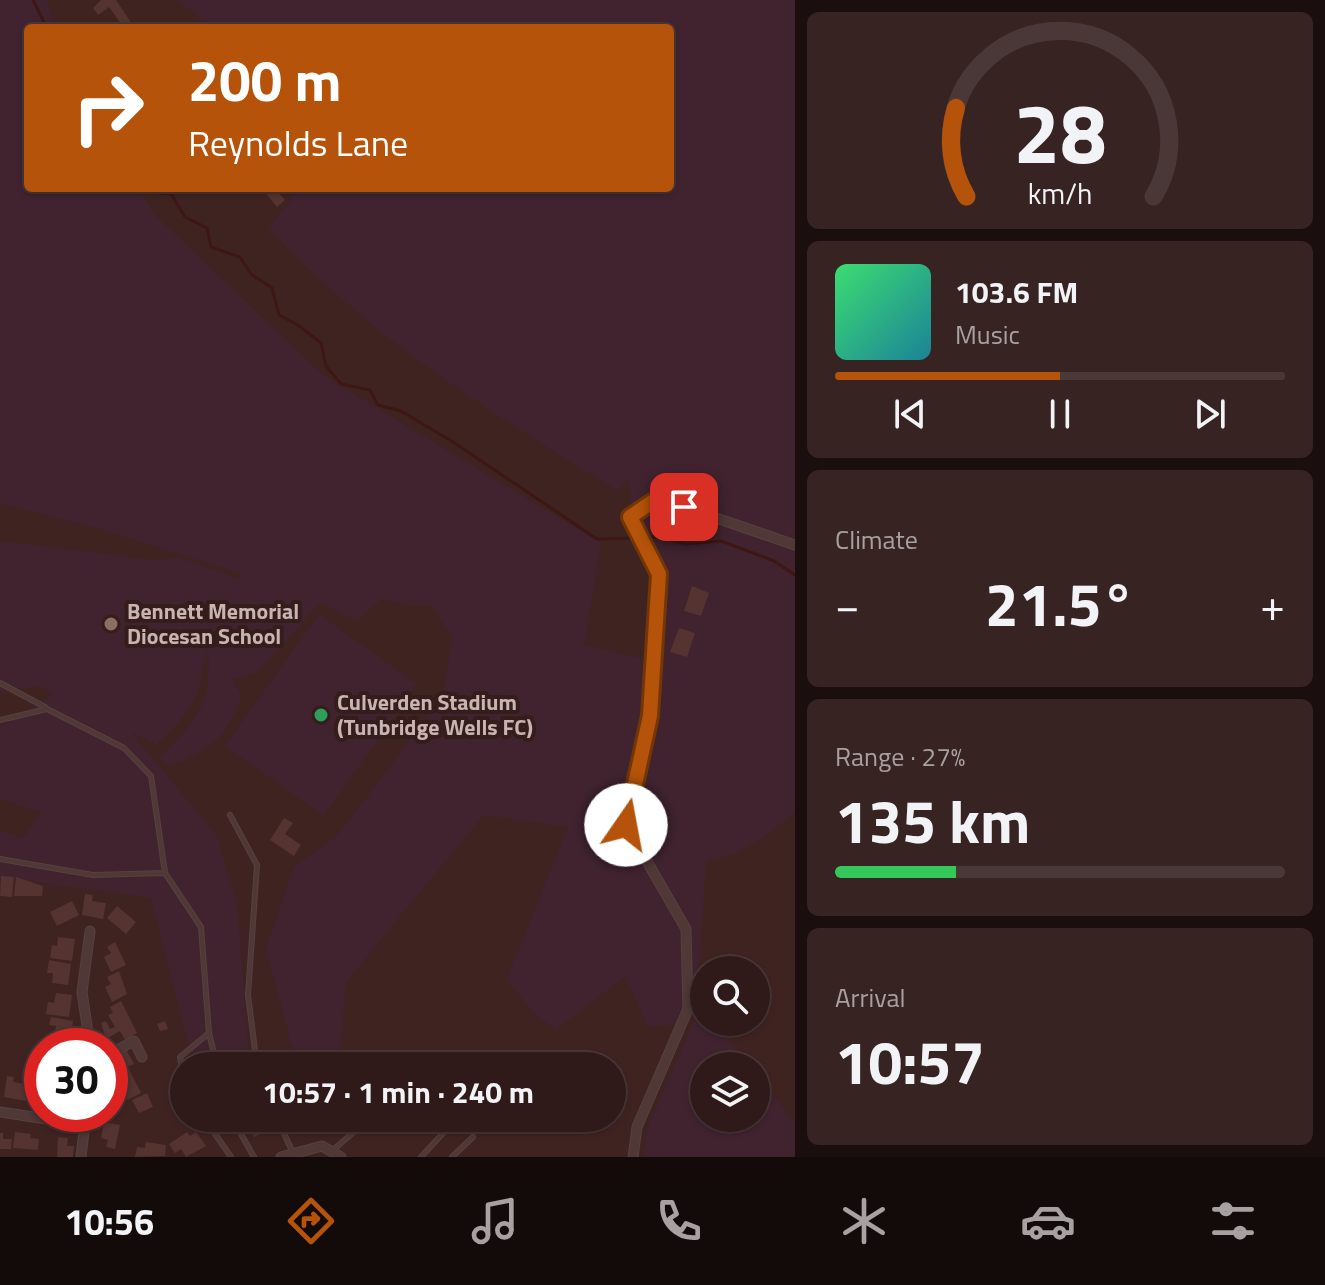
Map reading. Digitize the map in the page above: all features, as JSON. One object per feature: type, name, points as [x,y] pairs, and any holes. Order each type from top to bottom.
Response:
[{"type":"street","points":[[633,1157],[637,1127],[688,1009],[686,929],[626,825],[650,716],[659,574],[630,517],[658,498],[795,545]]},
{"type":"street","points":[[87,1028],[82,992],[90,931]]},
{"type":"street","points":[[128,1044],[134,1041],[142,1057]]},
{"type":"street","points":[[0,1112],[24,1114]]},
{"type":"street","points":[[81,1157],[84,1132]]},
{"type":"street","points":[[281,1157],[322,1146],[337,1154]]},
{"type":"lane","points":[[0,683],[124,748],[151,776],[165,873],[201,927],[209,1033],[214,1052]]},
{"type":"lane","points":[[0,720],[47,709]]},
{"type":"lane","points":[[230,815],[257,865],[248,995],[255,1052]]},
{"type":"lane","points":[[0,859],[93,875],[165,873]]},
{"type":"lane","points":[[186,1052],[209,1033]]},
{"type":"lane","points":[[214,1132],[231,1157]]},
{"type":"lane","points":[[240,1132],[254,1157]]},
{"type":"lane","points":[[283,1132],[293,1153]]},
{"type":"lane","points":[[337,1154],[357,1132]]},
{"type":"lane","points":[[421,1157],[444,1132]]},
{"type":"lane","points":[[452,1157],[473,1137]]},
{"type":"shaded area","points":[[0,0],[47,0],[55,24],[24,24],[24,192],[141,192],[155,215],[324,376],[601,543],[584,645],[653,661],[651,559],[632,521],[629,479],[618,491],[434,372],[347,303],[306,267],[269,228],[297,192],[674,192],[674,24],[204,24],[196,14],[176,0],[795,0],[795,813],[742,849],[706,862],[700,956],[690,956],[690,997],[683,1024],[648,1027],[625,976],[556,1030],[532,1011],[507,980],[568,827],[484,815],[346,982],[340,1052],[293,1052],[266,948],[294,867],[337,836],[443,697],[452,638],[433,606],[407,605],[382,599],[357,621],[320,603],[257,673],[232,679],[242,698],[229,724],[207,748],[185,760],[170,766],[159,758],[198,712],[207,686],[208,652],[196,697],[175,726],[156,745],[131,732],[217,836],[237,902],[249,1052],[190,1052],[151,898],[0,877],[0,830],[23,838],[42,813],[0,799],[0,727],[54,694],[39,686],[0,692],[0,541],[153,560],[178,557],[238,579],[242,574],[100,529],[0,503]]},
{"type":"shaded area","name":"Culverden Stadium (Tunbridge Wells FC)","points":[[319,614],[417,684],[324,816],[225,746]]},
{"type":"shaded area","points":[[690,1030],[690,1036],[726,1036],[739,1052],[690,1052],[690,1132],[770,1132],[770,1091],[795,1123],[795,1157],[643,1157],[647,1130]]},
{"type":"building","points":[[101,0],[116,0],[132,24],[121,24],[109,7],[98,15],[93,8]]},
{"type":"building","points":[[278,192],[285,200],[277,207],[267,195]]},
{"type":"building","points":[[692,586],[709,593],[701,616],[684,611]]},
{"type":"building","points":[[679,628],[695,633],[687,657],[670,652]]},
{"type":"building","points":[[284,818],[293,823],[285,834],[301,845],[294,856],[270,840]]},
{"type":"building","points":[[1,876],[14,877],[12,897],[0,896]]},
{"type":"building","points":[[16,877],[43,886],[42,896],[14,896]]},
{"type":"building","points":[[85,894],[93,895],[92,901],[106,903],[103,919],[82,915]]},
{"type":"building","points":[[72,901],[79,915],[57,926],[50,912]]},
{"type":"building","points":[[117,906],[136,922],[126,934],[107,918]]},
{"type":"building","points":[[58,937],[75,939],[72,961],[50,958],[52,945],[57,946]]},
{"type":"building","points":[[115,942],[126,965],[111,972],[104,957],[111,953],[107,947]]},
{"type":"building","points":[[49,960],[71,964],[68,985],[52,983],[53,973],[47,973]]},
{"type":"building","points":[[119,971],[127,994],[112,1002],[105,987],[111,984],[107,977]]},
{"type":"building","points":[[56,993],[72,995],[69,1017],[46,1014],[48,1002],[54,1003]]},
{"type":"building","points":[[121,1001],[137,1033],[128,1038],[128,1028],[112,1028],[115,1027],[108,1015],[113,1013],[110,1007]]},
{"type":"building","points":[[51,1017],[73,1021],[72,1028],[49,1025]]},
{"type":"building","points":[[165,1021],[168,1029],[160,1031],[157,1024]]},
{"type":"building","points":[[128,1053],[134,1064],[128,1067]]},
{"type":"building","points":[[128,1070],[141,1093],[128,1100]]},
{"type":"building","points":[[7,1076],[14,1077],[13,1082],[24,1083],[24,1101],[4,1097]]},
{"type":"building","points":[[147,1093],[153,1107],[139,1113],[132,1100]]},
{"type":"building","points":[[15,1132],[31,1134],[30,1138],[39,1139],[38,1150],[13,1148]]},
{"type":"building","points":[[102,1132],[119,1132],[115,1149],[106,1147],[108,1140],[101,1138]]},
{"type":"building","points":[[187,1132],[190,1136],[196,1132],[206,1146],[186,1157],[181,1149],[175,1153],[169,1144]]},
{"type":"building","points":[[0,1133],[3,1133],[3,1139],[12,1139],[11,1149],[0,1149]]},
{"type":"building","points":[[58,1137],[68,1138],[67,1146],[74,1146],[73,1157],[57,1157]]},
{"type":"building","points":[[146,1142],[166,1145],[165,1156],[135,1157],[137,1147],[145,1148]]},
{"type":"waterway","points":[[33,0],[45,24]]},
{"type":"waterway","points":[[154,192],[171,194],[185,217],[207,228],[211,247],[240,257],[251,274],[272,288],[279,315],[321,343],[326,366],[341,384],[370,390],[378,405],[401,411],[453,442],[597,539],[637,538]]},
{"type":"waterway","points":[[644,537],[661,537],[685,544],[721,541],[774,561],[795,575]]},
{"type":"place","name":"Bennett Memorial Diocesan School","points":[[111,624]]},
{"type":"place","name":"Culverden Stadium (Tunbridge Wells FC)","points":[[321,715]]},
{"type":"route","points":[[626,825],[650,716],[659,574],[630,517],[658,498],[684,507]]}]
